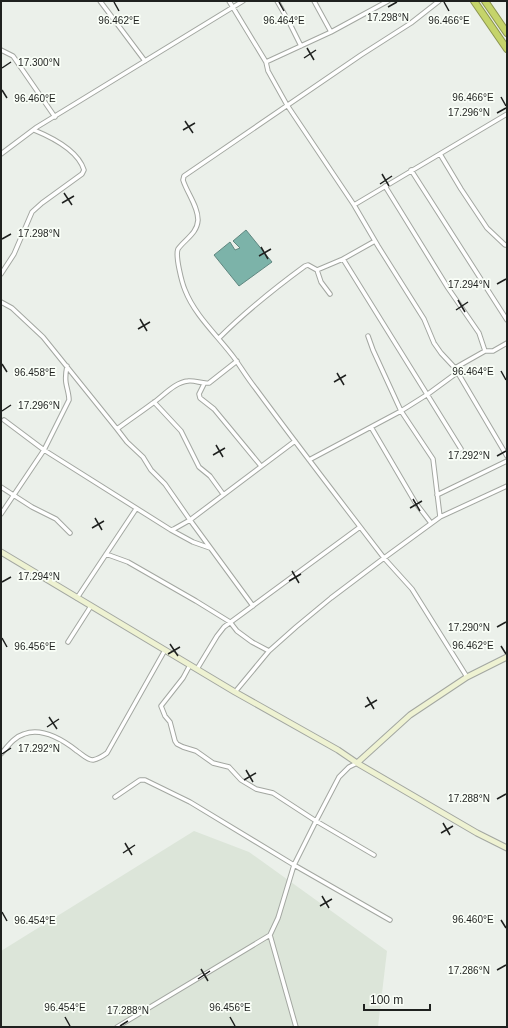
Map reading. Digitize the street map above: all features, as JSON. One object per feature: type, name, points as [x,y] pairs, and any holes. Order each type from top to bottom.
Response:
[{"type":"highway","points":[[474,1],[507,49]]},
{"type":"highway","points":[[485,1],[507,33]]},
{"type":"main road","points":[[1,552],[235,692],[338,750],[357,763],[477,833],[507,848]]},
{"type":"main road","points":[[357,763],[410,715],[467,677],[507,658]]},
{"type":"street","points":[[100,1],[145,61]]},
{"type":"street","points":[[229,1],[266,62],[268,71],[287,105],[354,205],[424,319],[438,348],[458,372],[507,456]]},
{"type":"street","points":[[1,154],[34,130],[243,1]]},
{"type":"street","points":[[277,1],[301,46]]},
{"type":"street","points":[[314,1],[331,32]]},
{"type":"street","points":[[379,1],[382,5]]},
{"type":"street","points":[[266,62],[331,32],[388,1]]},
{"type":"street","points":[[439,1],[411,23],[361,55],[184,176],[183,180],[197,211],[198,220],[195,229],[176,254],[177,263],[185,290],[192,304],[237,361],[255,388],[360,527],[384,558],[412,589],[467,677]]},
{"type":"street","points":[[1,50],[13,56],[55,117]]},
{"type":"street","points":[[354,205],[507,114]]},
{"type":"street","points":[[1,274],[14,254],[32,212],[82,174],[84,170],[80,162],[66,147],[50,136],[34,130]]},
{"type":"street","points":[[440,154],[487,228],[505,245],[507,244]]},
{"type":"street","points":[[411,170],[507,320]]},
{"type":"street","points":[[385,186],[448,288],[479,333],[485,350]]},
{"type":"street","points":[[317,270],[344,259],[375,241]]},
{"type":"street","points":[[344,259],[461,449]]},
{"type":"street","points":[[219,338],[235,322],[305,266],[308,265],[317,270],[321,282],[330,294]]},
{"type":"street","points":[[1,302],[12,308],[43,337],[127,442],[143,457],[151,470],[165,484],[253,606]]},
{"type":"street","points":[[368,336],[401,411],[433,459],[436,495],[440,517]]},
{"type":"street","points":[[455,368],[485,350],[493,351],[507,343]]},
{"type":"street","points":[[117,429],[182,382],[189,381],[204,384],[209,383],[237,361]]},
{"type":"street","points":[[1,514],[44,450],[69,400],[69,393],[65,378],[67,366]]},
{"type":"street","points":[[310,460],[401,411],[428,394],[458,372]]},
{"type":"street","points":[[204,384],[198,394],[200,398],[214,408],[261,466]]},
{"type":"street","points":[[154,402],[181,431],[199,467],[210,476],[223,494]]},
{"type":"street","points":[[4,420],[44,450],[136,509],[193,542],[211,548]]},
{"type":"street","points":[[372,427],[415,502],[431,523]]},
{"type":"street","points":[[171,530],[174,530],[190,520],[295,440]]},
{"type":"street","points":[[436,495],[507,461]]},
{"type":"street","points":[[235,692],[269,652],[296,627],[384,558],[440,517],[507,486]]},
{"type":"street","points":[[1,488],[56,519],[70,533]]},
{"type":"street","points":[[77,598],[136,509]]},
{"type":"street","points":[[197,669],[224,627],[360,527]]},
{"type":"street","points":[[106,554],[128,562],[230,622],[238,631],[252,642],[269,652]]},
{"type":"street","points":[[68,642],[92,606]]},
{"type":"street","points":[[1,754],[12,741],[23,734],[32,732],[57,737],[86,758],[92,760],[100,758],[107,753],[166,650]]},
{"type":"street","points":[[190,665],[183,678],[162,706],[165,716],[170,722],[177,744],[183,748],[196,751],[213,763],[229,767],[241,780],[256,789],[273,793],[316,821],[374,855]]},
{"type":"street","points":[[117,1027],[270,935],[278,918],[294,865],[316,821],[339,777],[349,767],[357,763]]},
{"type":"street","points":[[115,797],[140,780],[145,780],[190,802],[294,865],[390,920]]},
{"type":"street","points":[[270,935],[296,1027]]},
{"type":"shaded area","points":[[194,831],[249,852],[387,951],[378,1027],[1,1027],[1,951]]},
{"type":"water","points":[[246,230],[272,262],[239,286],[214,255],[230,242],[235,250],[240,248],[233,241]]}]
